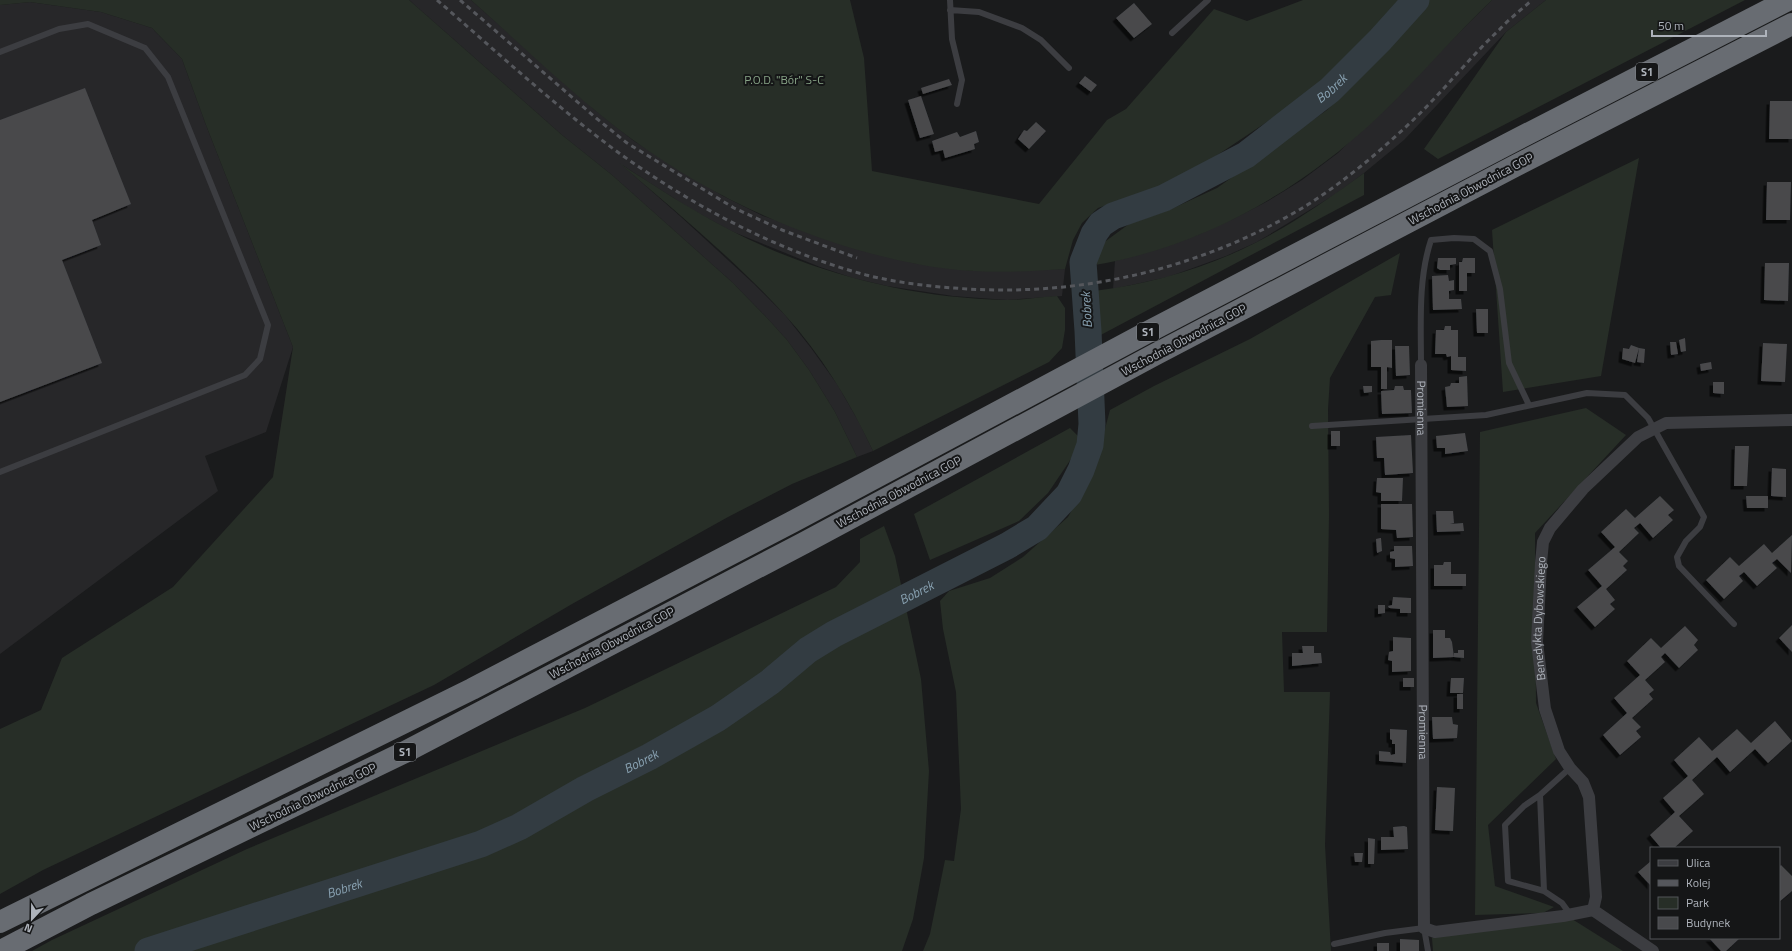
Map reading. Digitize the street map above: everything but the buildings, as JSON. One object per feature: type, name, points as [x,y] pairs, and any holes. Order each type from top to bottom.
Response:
[{"type":"highway","name":"Wschodnia Obwodnica GOP","points":[[0,922],[377,738],[792,522],[1146,333],[1788,0]]},
{"type":"highway","name":"Wschodnia Obwodnica GOP","points":[[1,951],[91,904],[405,752],[804,543],[1156,354],[1515,166],[1792,24]]},
{"type":"street","name":"Promienna","points":[[1421,365],[1420,419],[1424,928]]},
{"type":"street","name":"Benedykta Dybowskiego","points":[[1593,910],[1596,897],[1589,797],[1583,782],[1570,768],[1559,751],[1544,702],[1537,642],[1541,563],[1544,542],[1550,528],[1583,490],[1638,437],[1654,428],[1666,423],[1792,420]]},
{"type":"street","points":[[1424,928],[1435,932],[1593,910],[1653,951]]},
{"type":"lane","points":[[950,0],[952,40],[962,80],[957,104]]},
{"type":"lane","points":[[1172,33],[1208,0]]},
{"type":"lane","points":[[950,10],[979,12],[1022,28],[1041,40],[1069,68]]},
{"type":"lane","points":[[0,52],[59,29],[88,24],[145,48],[168,77],[268,326],[260,359],[245,375],[0,472]]},
{"type":"lane","points":[[1421,365],[1422,294],[1426,256],[1432,240],[1454,238],[1474,239],[1490,251],[1500,289],[1509,363],[1529,405]]},
{"type":"lane","points":[[1312,426],[1486,415],[1587,393],[1625,395],[1648,418],[1704,517],[1700,527],[1686,541],[1677,557],[1679,566],[1734,624]]},
{"type":"lane","points":[[1570,768],[1551,783],[1540,795],[1524,806],[1505,825],[1508,881],[1544,891],[1562,903],[1570,914]]},
{"type":"lane","points":[[1540,795],[1544,891]]},
{"type":"lane","points":[[1334,944],[1385,933],[1424,928],[1428,951]]},
{"type":"shaded area","points":[[409,0],[471,0],[595,110],[634,141],[723,196],[763,216],[913,263],[973,271],[1065,269],[1062,296],[1007,300],[953,296],[887,286],[853,278],[820,267],[731,231],[689,208],[622,165],[754,284],[785,315],[837,384],[860,424],[873,451],[857,457],[835,412],[809,370],[787,340],[733,283],[612,175],[562,135]]},
{"type":"shaded area","points":[[1492,0],[1546,0],[1506,32],[1404,140],[1364,173],[1336,194],[1257,242],[1226,256],[1168,277],[1113,289],[1115,261],[1161,248],[1202,233],[1237,217],[1268,201],[1302,180],[1338,153]]},
{"type":"shaded area","points":[[30,2],[101,12],[152,28],[182,59],[206,125],[293,347],[266,432],[205,456],[218,491],[0,654],[0,5]]},
{"type":"green space","points":[[0,0],[409,0],[562,135],[612,175],[733,283],[787,340],[809,370],[835,412],[857,457],[792,484],[728,517],[572,604],[434,685],[43,870],[0,894],[0,729],[41,710],[62,658],[173,587],[273,477],[293,347],[206,125],[182,59],[152,28],[101,12],[30,2],[0,5]]},
{"type":"green space","name":"P.O.D. \"Bór\" S-C","points":[[471,0],[850,0],[864,58],[872,171],[1039,204],[1107,120],[1126,109],[1214,9],[1247,21],[1303,0],[1492,0],[1391,105],[1346,145],[1281,193],[1246,213],[1173,245],[1134,257],[1095,265],[1099,246],[1129,224],[1169,210],[1217,188],[1327,110],[1378,56],[1366,37],[1323,82],[1289,107],[1207,162],[1163,186],[1098,208],[1082,223],[1073,240],[1065,269],[997,272],[934,267],[858,250],[790,227],[725,197],[663,161],[612,124],[571,90]]},
{"type":"green space","points":[[1546,0],[1745,0],[1438,159],[1424,149],[1506,32]]},
{"type":"green space","points":[[1639,158],[1601,376],[1503,392],[1492,230]]},
{"type":"green space","points":[[619,163],[687,206],[730,230],[762,246],[830,271],[899,289],[970,298],[1019,300],[1057,296],[1065,308],[1065,330],[1062,348],[1049,362],[873,451],[855,415],[834,379],[798,329],[725,255]]},
{"type":"green space","points":[[1364,173],[1364,195],[1097,337],[1094,291],[1136,284],[1178,274],[1218,260],[1271,235],[1325,201]]},
{"type":"green space","points":[[1400,253],[1391,295],[1375,297],[1330,378],[1328,409],[1329,515],[1327,632],[1282,632],[1284,692],[1330,692],[1325,845],[1331,951],[923,951],[930,934],[945,860],[954,861],[961,809],[956,692],[943,629],[940,601],[949,591],[990,578],[1023,557],[1068,517],[1094,470],[1110,410],[1154,386],[1250,339]]},
{"type":"green space","points":[[1586,408],[1626,435],[1535,533],[1536,703],[1556,759],[1488,825],[1495,886],[1554,907],[1543,913],[1475,915],[1480,432]]},
{"type":"green space","points":[[1070,428],[1080,438],[1073,456],[1048,493],[1019,521],[930,560],[914,514]]},
{"type":"green space","points":[[884,526],[895,556],[921,679],[929,771],[924,858],[913,919],[902,951],[32,951],[52,940],[247,849],[585,708],[836,587],[860,562],[860,539]]},
{"type":"green space","points":[[1572,919],[1623,951],[1433,951],[1432,938],[1482,929]]},
{"type":"waterway","name":"Bobrek","points":[[148,951],[481,844],[519,827],[585,789],[649,757],[718,718],[770,682],[808,650],[834,634],[1007,546],[1037,528],[1069,494],[1081,470],[1090,445],[1092,424],[1083,262],[1094,234],[1101,224],[1113,216],[1164,198],[1246,155],[1330,90],[1380,40],[1416,0]]},
{"type":"railway","points":[[437,0],[549,98],[595,135],[676,191],[737,225],[800,253],[866,275],[921,285],[999,290],[1044,289],[1088,284],[1132,276],[1176,264],[1218,249],[1259,231],[1299,210],[1343,180],[1397,135],[1433,100],[1488,41],[1532,0]]},
{"type":"railway","points":[[460,0],[627,143],[734,208],[782,230],[857,258]]}]
